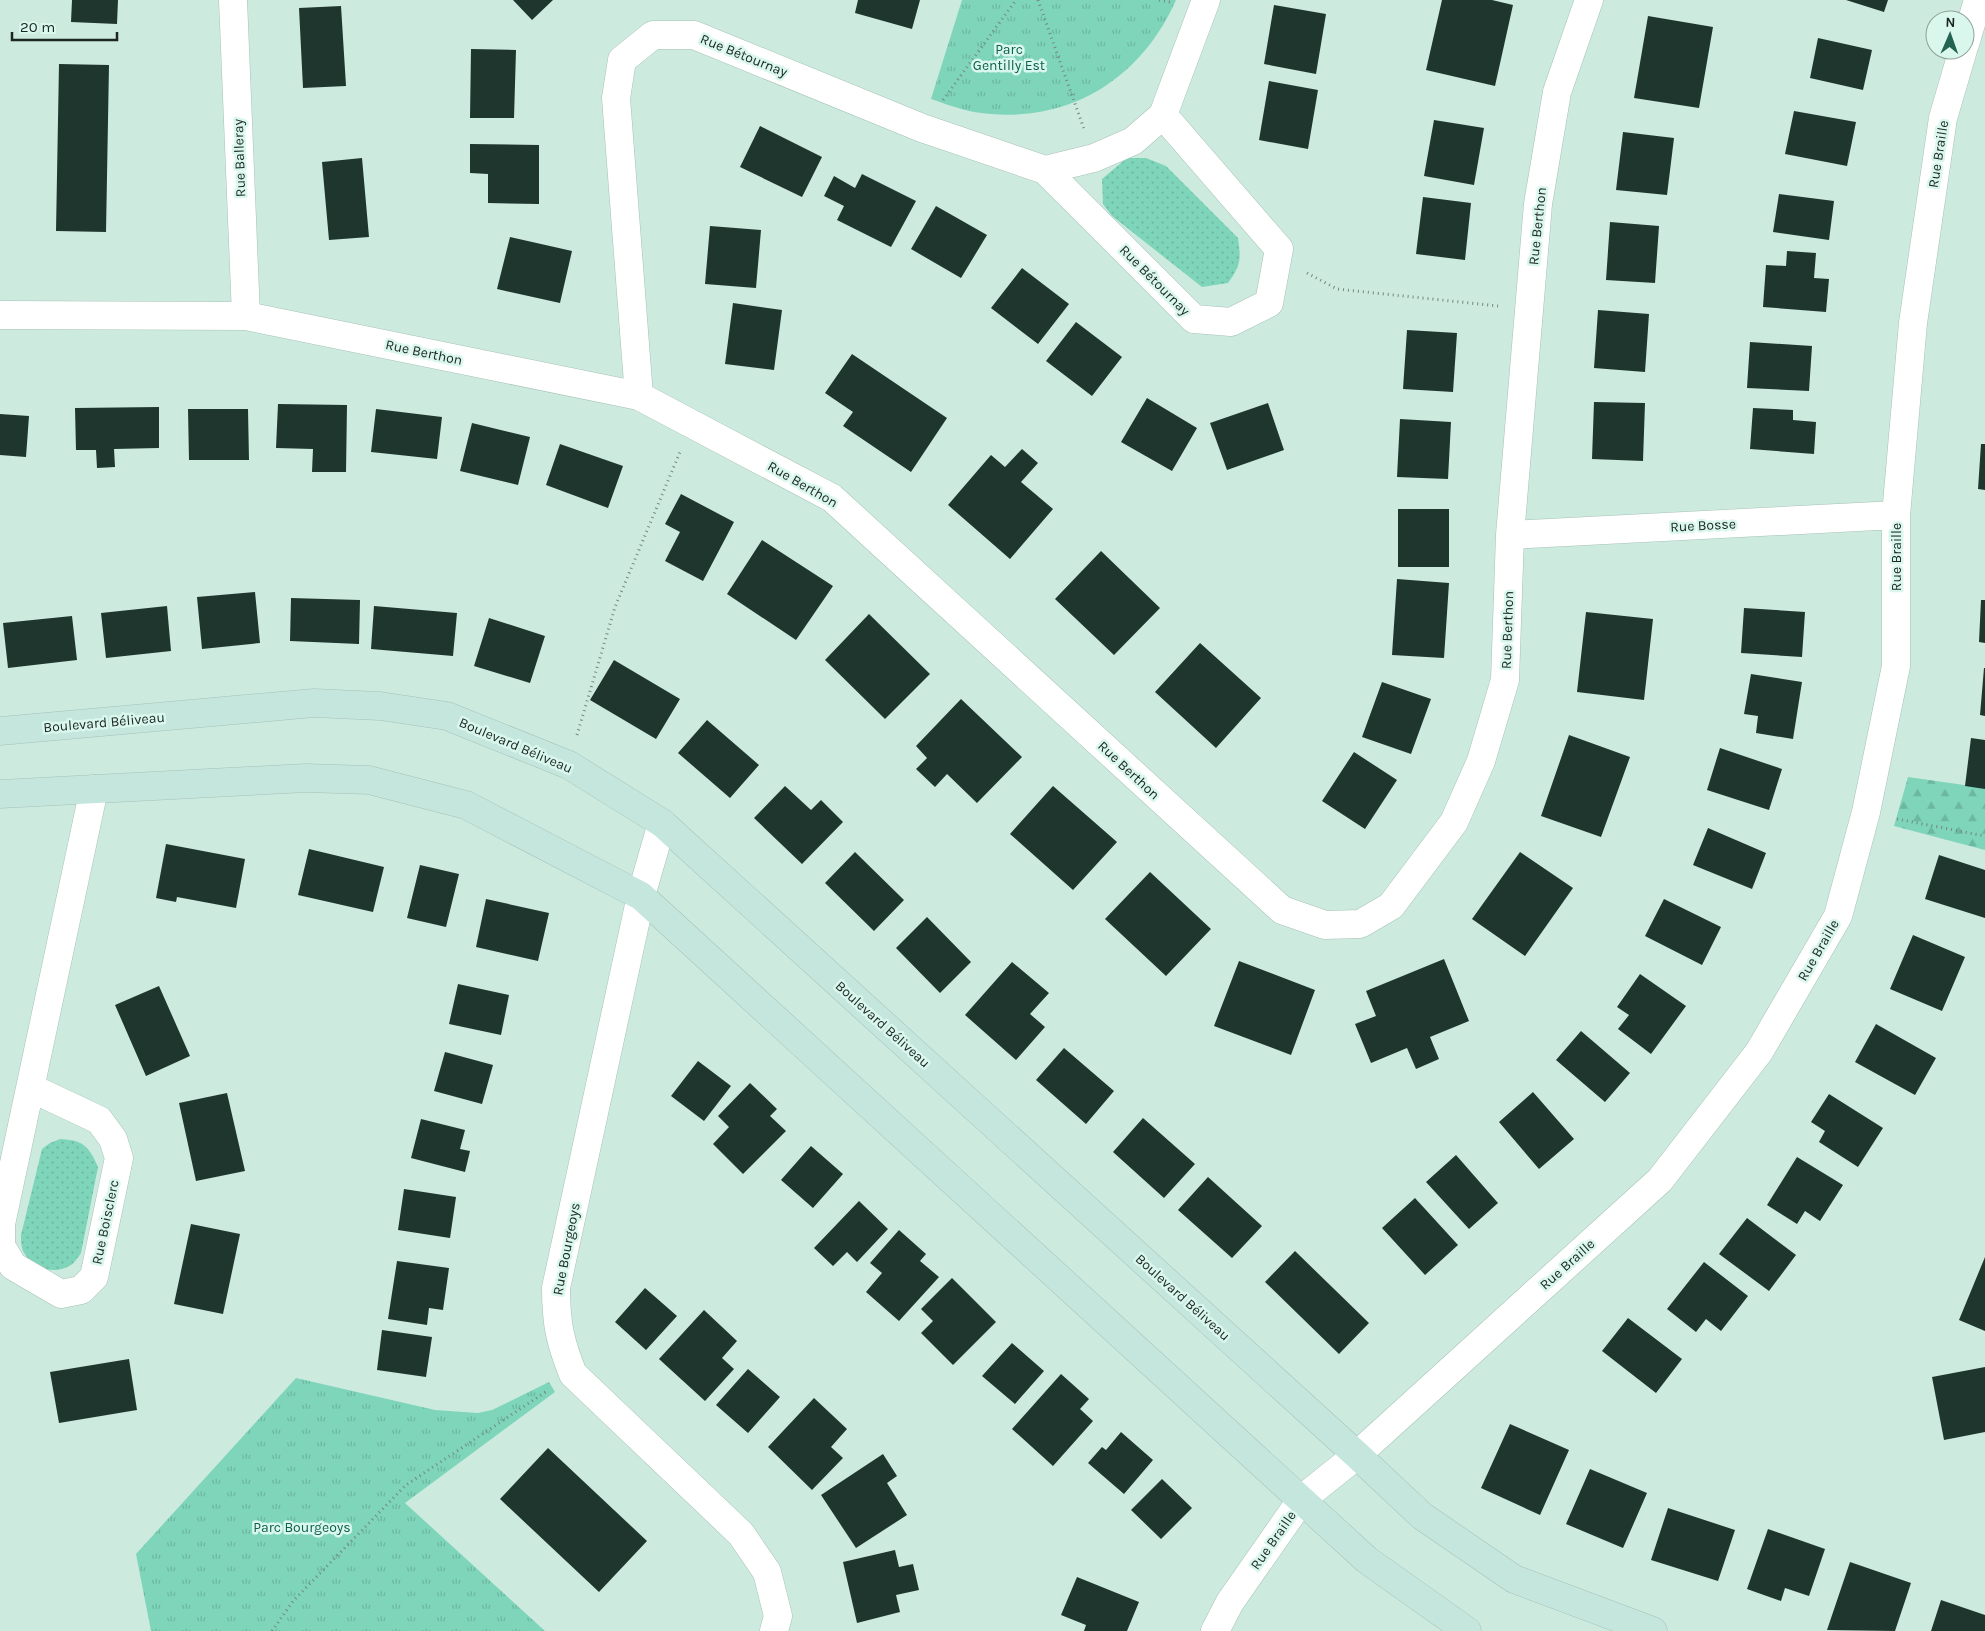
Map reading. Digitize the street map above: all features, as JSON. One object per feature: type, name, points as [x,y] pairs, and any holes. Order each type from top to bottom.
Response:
[{"type":"street","name":"Rue Balleray","points":[[233,0],[246,316]]},
{"type":"street","points":[[1045,170],[1094,158],[1133,141],[1163,116],[1206,0]]},
{"type":"street","name":"Rue Berthon","points":[[0,315],[246,316],[639,396],[832,498],[1282,910],[1325,925],[1360,924],[1391,906],[1454,822],[1481,761],[1504,680],[1510,535],[1538,204],[1557,92],[1589,0]]},
{"type":"street","name":"Rue Bétournay","points":[[639,396],[616,98],[622,60],[654,35],[694,35],[922,128],[1045,170],[1194,319],[1231,322],[1268,303],[1278,257]]},
{"type":"street","name":"Rue Braille","points":[[1215,1631],[1230,1602],[1302,1499],[1357,1455],[1660,1180],[1759,1052],[1838,916],[1866,812],[1896,666],[1896,515],[1915,313],[1943,118],[1960,60]]},
{"type":"street","points":[[1163,116],[1280,249],[1278,257]]},
{"type":"street","name":"Rue Bosse","points":[[1510,535],[1896,515]]},
{"type":"street","name":"Boulevard Béliveau","points":[[0,731],[314,703],[380,706],[447,716],[568,765],[662,823],[1422,1516],[1514,1579],[1653,1631]]},
{"type":"street","points":[[0,794],[306,778],[369,780],[466,805],[641,896],[1367,1560],[1467,1631]]},
{"type":"street","name":"Rue Boisclerc","points":[[31,1088],[99,1120],[113,1139],[119,1158],[94,1277],[81,1290],[61,1294],[13,1266],[1,1246],[1,1224],[94,789]]},
{"type":"street","name":"Rue Bourgeoys","points":[[662,823],[641,896],[556,1288],[556,1319],[561,1346],[573,1374],[741,1534],[766,1572],[778,1616],[774,1631]]},
{"type":"path","points":[[922,128],[1016,0]]},
{"type":"path","points":[[1038,0],[1094,158]]},
{"type":"path","points":[[1278,257],[1338,289],[1529,310]]},
{"type":"path","points":[[568,765],[615,607],[692,424]]},
{"type":"path","points":[[1866,812],[1985,836]]},
{"type":"path","points":[[272,1631],[293,1601],[406,1485],[573,1374]]},
{"type":"green space","name":"Parc Gentilly Est","points":[[962,0],[1176,0],[1162,27],[1145,50],[1125,71],[1103,88],[1078,101],[1051,110],[1022,114],[991,114],[961,109],[931,99]]},
{"type":"green space","points":[[1127,158],[1146,158],[1166,166],[1238,238],[1239,262],[1228,283],[1202,287],[1112,216],[1103,204],[1102,179]]},
{"type":"green space","points":[[1908,777],[1985,788],[1985,850],[1894,826]]},
{"type":"green space","points":[[60,1139],[80,1143],[92,1154],[98,1167],[81,1253],[71,1265],[58,1270],[51,1270],[38,1266],[27,1257],[22,1249],[21,1235],[42,1149]]},
{"type":"green space","name":"Parc Bourgeoys","points":[[296,1378],[435,1410],[478,1413],[492,1410],[549,1382],[555,1392],[405,1503],[545,1631],[151,1631],[136,1554]]},
{"type":"building","points":[[72,0],[118,0],[117,24],[71,22]]},
{"type":"building","points":[[513,0],[553,0],[532,20]]},
{"type":"building","points":[[858,0],[920,0],[912,29],[855,13]]},
{"type":"building","points":[[1442,0],[1492,0],[1513,5],[1495,86],[1426,70]]},
{"type":"building","points":[[1846,0],[1888,0],[1884,12]]},
{"type":"building","points":[[1274,5],[1326,14],[1316,74],[1264,64]]},
{"type":"building","points":[[341,6],[346,86],[303,88],[299,8]]},
{"type":"building","points":[[1648,16],[1713,27],[1699,108],[1634,98]]},
{"type":"building","points":[[1818,38],[1872,50],[1863,90],[1810,78]]},
{"type":"building","points":[[471,49],[516,50],[514,118],[470,118]]},
{"type":"building","points":[[59,64],[109,65],[106,232],[56,231]]},
{"type":"building","points":[[1269,81],[1318,90],[1308,149],[1259,140]]},
{"type":"building","points":[[1794,111],[1856,122],[1847,166],[1785,154]]},
{"type":"building","points":[[1434,120],[1484,128],[1474,185],[1424,176]]},
{"type":"building","points":[[760,126],[822,157],[802,197],[740,167]]},
{"type":"building","points":[[1623,132],[1674,138],[1667,195],[1616,190]]},
{"type":"building","points":[[470,144],[539,145],[539,204],[488,203],[488,174],[470,173]]},
{"type":"building","points":[[362,158],[369,237],[329,240],[322,162]]},
{"type":"building","points":[[862,174],[916,201],[891,247],[837,220],[844,206],[824,196],[834,176],[855,188]]},
{"type":"building","points":[[1779,194],[1834,201],[1829,240],[1773,232]]},
{"type":"building","points":[[1423,197],[1471,203],[1465,260],[1416,254]]},
{"type":"building","points":[[936,206],[987,235],[961,278],[911,249]]},
{"type":"building","points":[[1610,222],[1659,226],[1655,283],[1606,280]]},
{"type":"building","points":[[710,226],[761,230],[756,288],[705,284]]},
{"type":"building","points":[[510,237],[572,251],[560,303],[497,289]]},
{"type":"building","points":[[1787,251],[1816,253],[1814,278],[1829,279],[1826,312],[1763,307],[1766,265],[1786,266]]},
{"type":"building","points":[[1022,268],[1069,304],[1038,344],[991,308]]},
{"type":"building","points":[[733,303],[782,310],[774,370],[725,364]]},
{"type":"building","points":[[1598,310],[1649,314],[1645,372],[1594,368]]},
{"type":"building","points":[[1076,322],[1122,357],[1092,396],[1046,361]]},
{"type":"building","points":[[1407,330],[1457,333],[1453,392],[1403,389]]},
{"type":"building","points":[[1750,342],[1812,346],[1809,391],[1747,388]]},
{"type":"building","points":[[852,354],[947,418],[911,472],[843,426],[853,412],[825,393]]},
{"type":"building","points":[[1147,398],[1197,428],[1172,471],[1121,442]]},
{"type":"building","points":[[1594,402],[1645,403],[1643,461],[1592,459]]},
{"type":"building","points":[[1268,403],[1284,450],[1227,470],[1210,423]]},
{"type":"building","points":[[278,404],[347,405],[346,472],[312,472],[313,449],[276,448]]},
{"type":"building","points":[[159,407],[159,448],[114,449],[115,467],[97,468],[96,450],[76,450],[75,408]]},
{"type":"building","points":[[1753,408],[1793,410],[1793,420],[1816,422],[1814,454],[1750,449]]},
{"type":"building","points":[[188,409],[248,409],[249,460],[189,460]]},
{"type":"building","points":[[376,409],[442,417],[437,459],[371,452]]},
{"type":"building","points":[[0,414],[29,416],[26,457],[0,455]]},
{"type":"building","points":[[1400,419],[1451,422],[1448,479],[1397,477]]},
{"type":"building","points":[[472,423],[530,437],[518,485],[460,471]]},
{"type":"building","points":[[560,444],[623,466],[608,508],[546,485]]},
{"type":"building","points":[[1981,444],[1985,444],[1985,490],[1978,489]]},
{"type":"building","points":[[1022,449],[1038,463],[1021,482],[1053,509],[1010,559],[948,505],[991,455],[1005,467]]},
{"type":"building","points":[[681,494],[734,522],[703,581],[665,561],[680,532],[665,524]]},
{"type":"building","points":[[1398,509],[1449,509],[1449,567],[1398,567]]},
{"type":"building","points":[[762,540],[833,586],[796,640],[727,594]]},
{"type":"building","points":[[1101,551],[1160,608],[1114,655],[1055,599]]},
{"type":"building","points":[[1397,579],[1449,583],[1444,658],[1392,655]]},
{"type":"building","points":[[255,592],[260,643],[202,649],[197,597]]},
{"type":"building","points":[[291,598],[360,600],[359,644],[290,641]]},
{"type":"building","points":[[1981,600],[1985,600],[1985,643],[1979,642]]},
{"type":"building","points":[[167,606],[171,651],[106,658],[101,613]]},
{"type":"building","points":[[374,606],[457,613],[453,656],[371,649]]},
{"type":"building","points":[[1744,608],[1805,612],[1802,657],[1741,653]]},
{"type":"building","points":[[1586,612],[1653,619],[1644,700],[1577,692]]},
{"type":"building","points":[[869,614],[930,674],[885,719],[825,660]]},
{"type":"building","points":[[72,616],[77,660],[8,668],[3,623]]},
{"type":"building","points":[[489,618],[545,636],[530,683],[474,666]]},
{"type":"building","points":[[1200,643],[1261,698],[1216,748],[1155,692]]},
{"type":"building","points":[[614,660],[680,699],[656,739],[590,700]]},
{"type":"building","points":[[1985,668],[1985,716],[1980,715]]},
{"type":"building","points":[[1751,674],[1802,682],[1793,739],[1756,733],[1758,716],[1744,714]]},
{"type":"building","points":[[1382,682],[1431,699],[1411,754],[1362,737]]},
{"type":"building","points":[[961,699],[1022,757],[977,803],[947,774],[935,787],[916,769],[927,758],[916,746]]},
{"type":"building","points":[[707,720],[759,765],[730,798],[678,753]]},
{"type":"building","points":[[1569,735],[1630,757],[1601,837],[1541,816]]},
{"type":"building","points":[[1971,738],[1985,740],[1985,789],[1965,786]]},
{"type":"building","points":[[1720,748],[1782,769],[1769,810],[1707,790]]},
{"type":"building","points":[[1354,752],[1397,780],[1365,829],[1322,801]]},
{"type":"building","points":[[785,786],[811,810],[821,800],[843,822],[802,864],[754,818]]},
{"type":"building","points":[[1053,786],[1117,842],[1073,890],[1010,834]]},
{"type":"building","points":[[1708,828],[1766,853],[1752,889],[1693,865]]},
{"type":"building","points":[[166,844],[245,859],[236,908],[177,897],[176,902],[156,898]]},
{"type":"building","points":[[309,849],[384,867],[373,912],[298,895]]},
{"type":"building","points":[[855,852],[904,900],[874,931],[825,883]]},
{"type":"building","points":[[1520,852],[1573,888],[1525,956],[1472,919]]},
{"type":"building","points":[[1939,855],[1985,870],[1985,918],[1925,899]]},
{"type":"building","points":[[420,865],[459,874],[446,927],[407,918]]},
{"type":"building","points":[[1150,872],[1211,929],[1166,976],[1105,919]]},
{"type":"building","points":[[486,899],[549,913],[538,961],[476,947]]},
{"type":"building","points":[[1664,899],[1721,927],[1702,965],[1645,936]]},
{"type":"building","points":[[927,917],[971,962],[940,993],[896,948]]},
{"type":"building","points":[[1913,935],[1965,957],[1942,1011],[1890,989]]},
{"type":"building","points":[[1444,959],[1469,1021],[1430,1037],[1439,1059],[1416,1069],[1407,1048],[1371,1063],[1355,1024],[1376,1016],[1366,991]]},
{"type":"building","points":[[1239,961],[1315,990],[1291,1055],[1214,1026]]},
{"type":"building","points":[[1012,962],[1049,993],[1030,1014],[1045,1027],[1016,1060],[965,1015]]},
{"type":"building","points":[[1640,974],[1686,1006],[1651,1054],[1618,1029],[1629,1015],[1617,1007]]},
{"type":"building","points":[[458,984],[509,995],[501,1035],[449,1024]]},
{"type":"building","points":[[159,986],[190,1056],[146,1076],[115,1005]]},
{"type":"building","points":[[1876,1024],[1936,1058],[1915,1095],[1855,1062]]},
{"type":"building","points":[[1581,1031],[1630,1073],[1605,1102],[1556,1060]]},
{"type":"building","points":[[1064,1048],[1114,1091],[1086,1124],[1036,1080]]},
{"type":"building","points":[[445,1052],[493,1065],[482,1104],[434,1091]]},
{"type":"building","points":[[698,1061],[731,1086],[704,1121],[671,1096]]},
{"type":"building","points":[[750,1083],[777,1109],[770,1116],[786,1131],[743,1174],[713,1144],[729,1127],[718,1116]]},
{"type":"building","points":[[1533,1092],[1574,1139],[1539,1169],[1499,1122]]},
{"type":"building","points":[[227,1093],[245,1171],[196,1181],[179,1103]]},
{"type":"building","points":[[1829,1094],[1883,1128],[1858,1167],[1819,1142],[1825,1131],[1811,1122]]},
{"type":"building","points":[[1143,1118],[1195,1164],[1164,1198],[1113,1152]]},
{"type":"building","points":[[421,1119],[465,1130],[460,1149],[470,1151],[465,1172],[411,1158]]},
{"type":"building","points":[[811,1146],[843,1174],[813,1208],[781,1180]]},
{"type":"building","points":[[1456,1155],[1498,1203],[1469,1229],[1426,1182]]},
{"type":"building","points":[[1797,1157],[1843,1185],[1820,1221],[1805,1211],[1797,1224],[1767,1205]]},
{"type":"building","points":[[1208,1177],[1262,1226],[1232,1258],[1178,1210]]},
{"type":"building","points":[[404,1189],[456,1197],[450,1238],[398,1230]]},
{"type":"building","points":[[1415,1198],[1458,1245],[1425,1275],[1382,1228]]},
{"type":"building","points":[[859,1201],[888,1229],[857,1262],[847,1252],[833,1266],[814,1248]]},
{"type":"building","points":[[1747,1218],[1796,1255],[1769,1291],[1719,1254]]},
{"type":"building","points":[[191,1224],[240,1234],[223,1314],[174,1304]]},
{"type":"building","points":[[899,1230],[926,1254],[920,1261],[939,1277],[899,1321],[866,1292],[882,1273],[870,1263]]},
{"type":"building","points":[[1295,1251],[1369,1323],[1339,1354],[1265,1282]]},
{"type":"building","points":[[1985,1257],[1985,1331],[1959,1320]]},
{"type":"building","points":[[397,1261],[449,1268],[443,1310],[429,1308],[427,1325],[388,1319]]},
{"type":"building","points":[[1704,1262],[1748,1296],[1721,1331],[1706,1319],[1696,1332],[1667,1309]]},
{"type":"building","points":[[952,1278],[996,1322],[953,1365],[921,1333],[933,1321],[921,1309]]},
{"type":"building","points":[[645,1288],[677,1316],[646,1350],[615,1322]]},
{"type":"building","points":[[704,1310],[737,1341],[722,1358],[734,1369],[705,1401],[659,1359]]},
{"type":"building","points":[[1628,1318],[1682,1359],[1656,1393],[1602,1351]]},
{"type":"building","points":[[382,1330],[432,1337],[426,1377],[377,1370]]},
{"type":"building","points":[[1012,1343],[1044,1371],[1015,1404],[982,1376]]},
{"type":"building","points":[[129,1359],[137,1410],[59,1423],[50,1372]]},
{"type":"building","points":[[1985,1367],[1985,1432],[1944,1440],[1932,1377]]},
{"type":"building","points":[[748,1369],[780,1397],[748,1433],[716,1405]]},
{"type":"building","points":[[1061,1374],[1089,1399],[1080,1409],[1093,1421],[1053,1466],[1012,1429]]},
{"type":"building","points":[[814,1398],[847,1429],[831,1447],[843,1458],[812,1490],[768,1447]]},
{"type":"building","points":[[1510,1424],[1569,1450],[1540,1515],[1481,1488]]},
{"type":"building","points":[[1121,1432],[1153,1460],[1124,1494],[1088,1463],[1102,1447],[1106,1450]]},
{"type":"building","points":[[548,1448],[647,1541],[599,1592],[500,1499]]},
{"type":"building","points":[[883,1454],[897,1476],[887,1483],[907,1515],[856,1548],[821,1495]]},
{"type":"building","points":[[1590,1469],[1647,1493],[1623,1548],[1566,1524]]},
{"type":"building","points":[[1162,1479],[1192,1508],[1161,1539],[1131,1510]]},
{"type":"building","points":[[1668,1508],[1735,1530],[1718,1581],[1651,1560]]},
{"type":"building","points":[[1768,1529],[1825,1549],[1809,1596],[1785,1588],[1781,1601],[1747,1589]]},
{"type":"building","points":[[895,1550],[899,1567],[913,1564],[919,1590],[896,1595],[900,1612],[857,1623],[843,1562]]},
{"type":"building","points":[[1850,1562],[1911,1583],[1895,1631],[1827,1630]]},
{"type":"building","points":[[1077,1577],[1139,1602],[1127,1631],[1084,1631],[1086,1625],[1061,1615]]},
{"type":"building","points":[[1941,1600],[1985,1615],[1985,1631],[1931,1631]]}]
